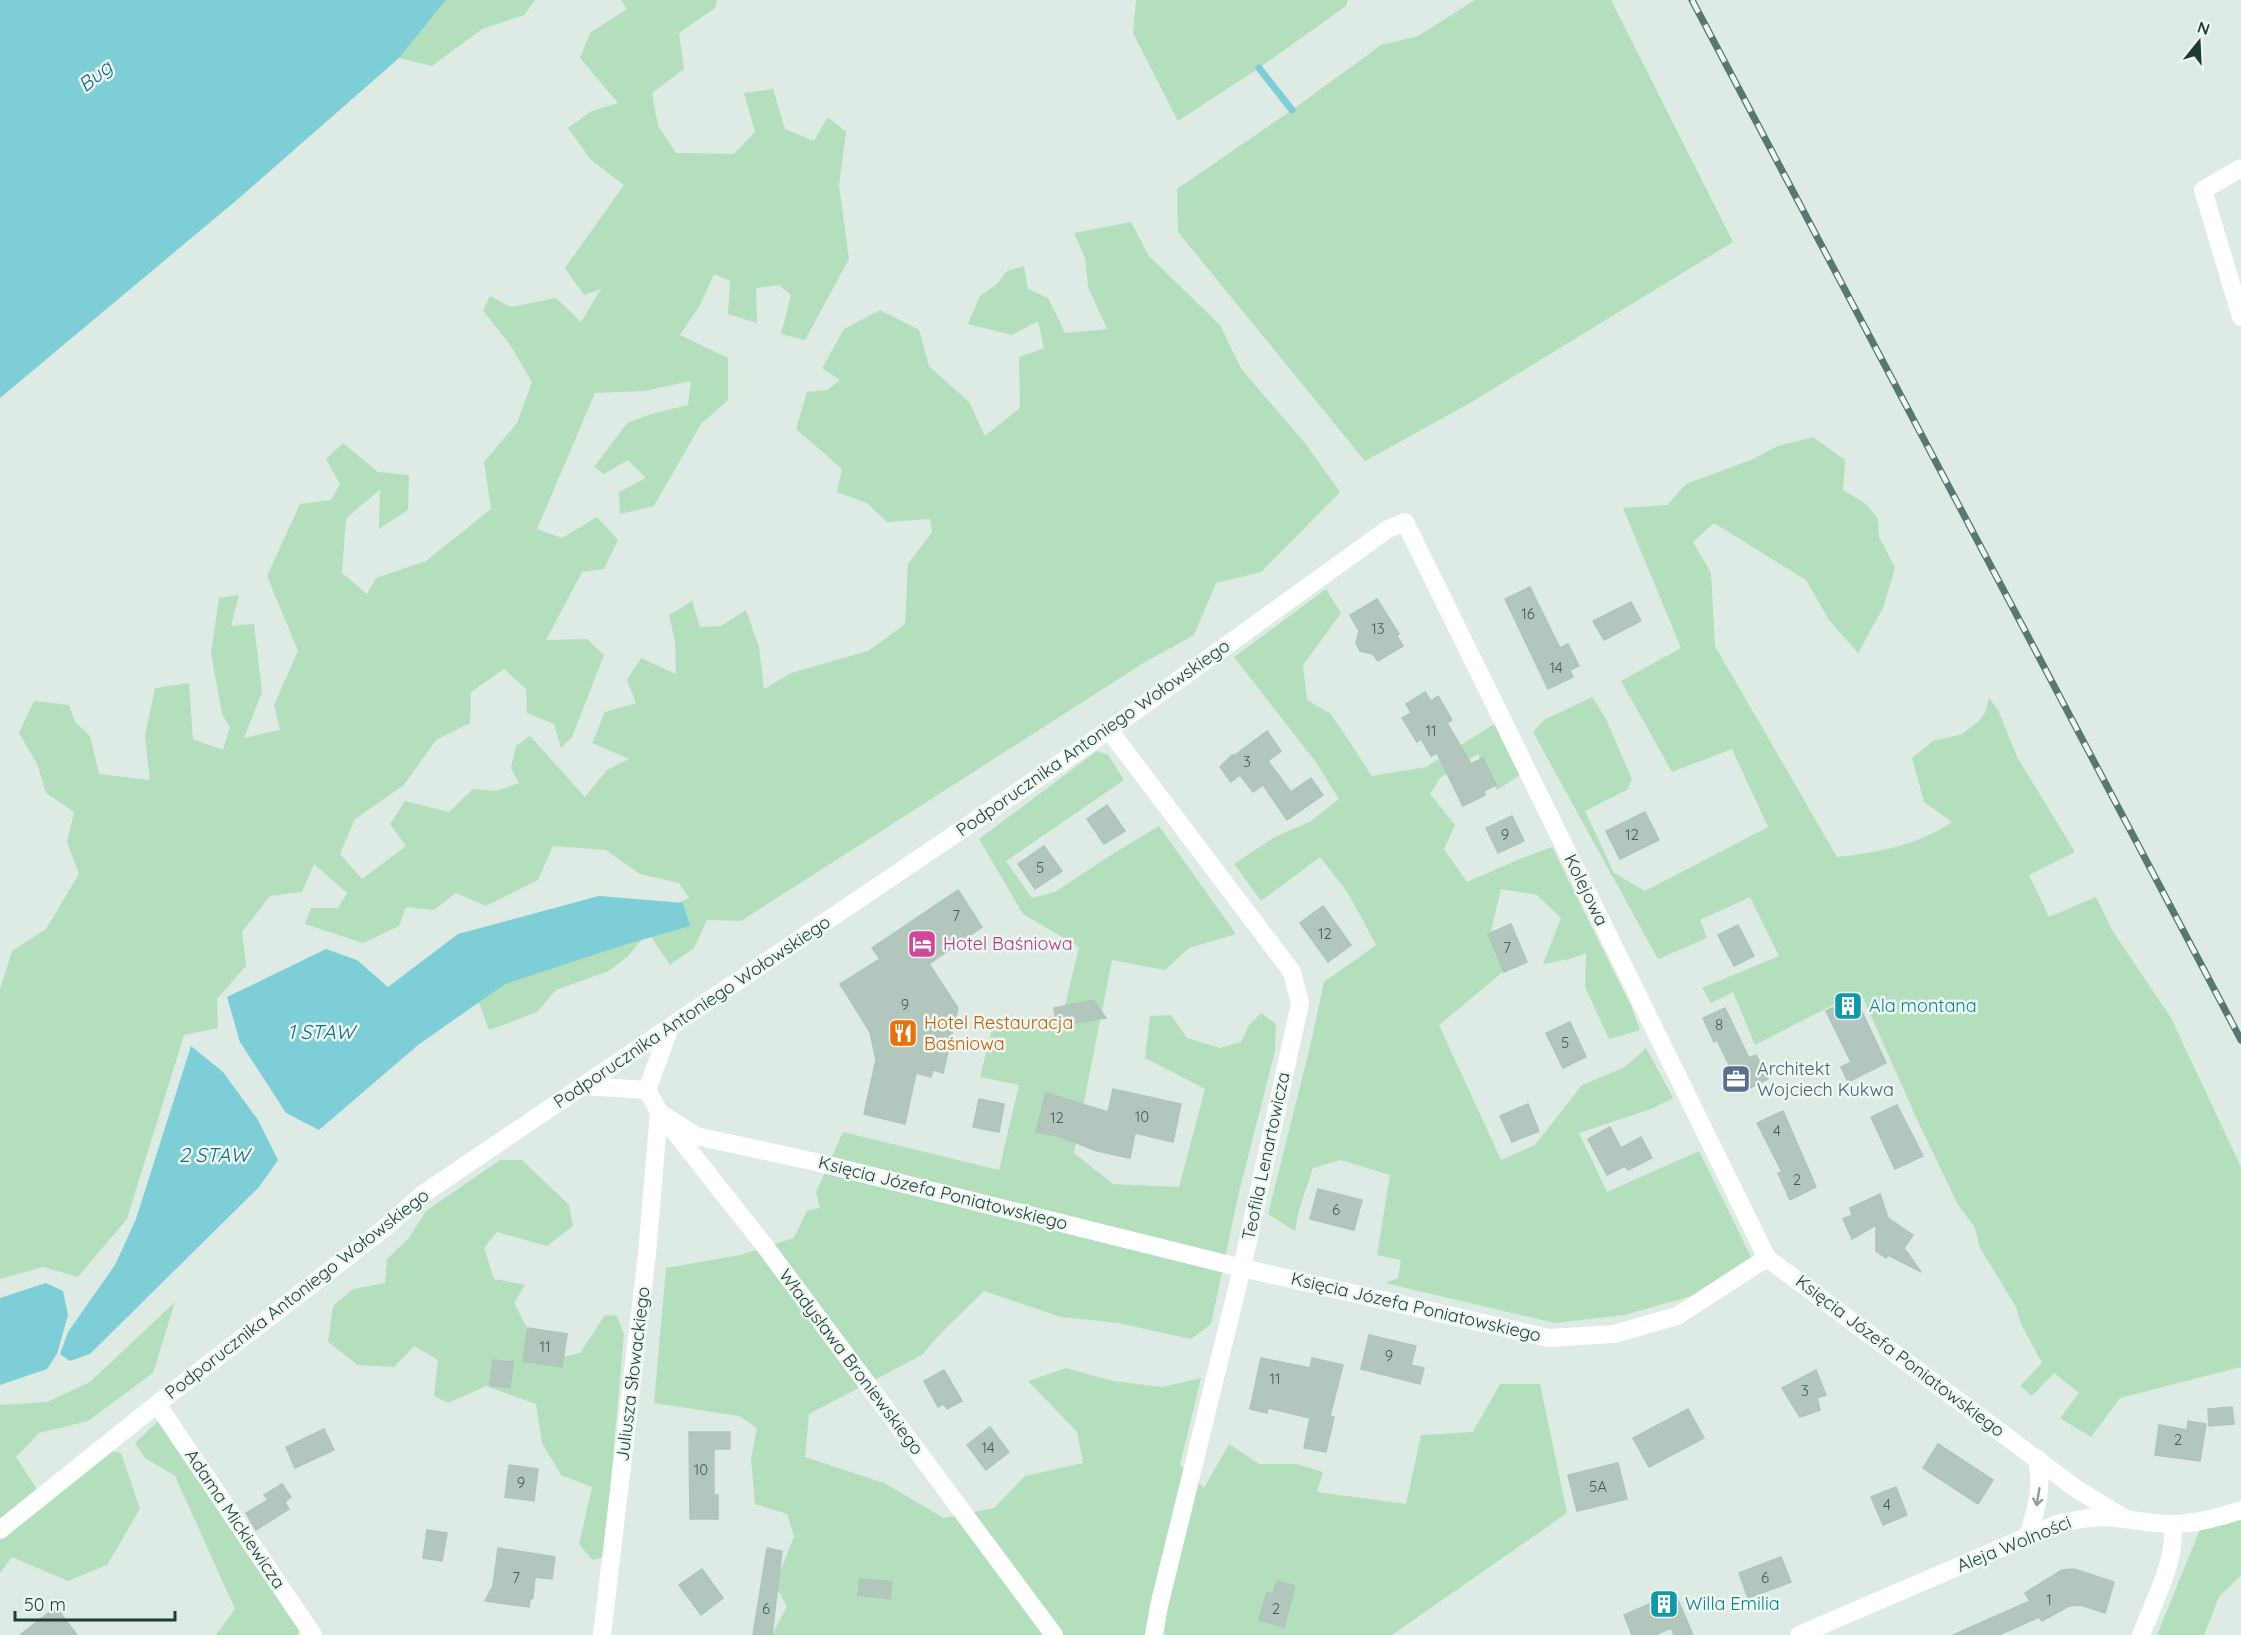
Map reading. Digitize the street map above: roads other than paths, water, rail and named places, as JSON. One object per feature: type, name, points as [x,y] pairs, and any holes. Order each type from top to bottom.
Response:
[{"type":"street","points":[[2241,168],[2203,190],[2241,316]]},
{"type":"street","name":"Podporucznika Antoniego Wołowskiego","points":[[0,1530],[157,1404],[386,1227],[423,1194],[1109,730],[1388,529],[1405,522]]},
{"type":"street","name":"Kolejowa","points":[[1405,522],[1767,1258]]},
{"type":"street","name":"Teofila Lenartowicza","points":[[1109,730],[1292,972],[1300,1003],[1242,1268],[1154,1635]]},
{"type":"street","points":[[584,1086],[647,1090],[670,1027]]},
{"type":"street","name":"Władysława Broniewskiego","points":[[647,1090],[659,1112],[764,1245],[1054,1635]]},
{"type":"street","name":"Księcia Józefa Poniatowskiego","points":[[659,1112],[696,1136],[816,1162],[1242,1268],[1549,1338],[1614,1334],[1677,1316],[1767,1258],[2037,1458],[2078,1491],[2127,1519]]},
{"type":"street","name":"Juliusza Słowackiego","points":[[602,1635],[647,1254],[659,1112]]},
{"type":"street","name":"Adama Mickiewicza","points":[[157,1404],[313,1635]]},
{"type":"street","points":[[2028,1536],[2037,1506],[2041,1481],[2037,1458]]},
{"type":"street","name":"Aleja Wolności","points":[[1799,1635],[2056,1524],[2081,1518],[2102,1517],[2172,1524],[2215,1518],[2241,1510]]},
{"type":"street","points":[[2141,1635],[2170,1558],[2174,1533],[2172,1524]]},
{"type":"water","name":"Bug","points":[[0,0],[446,0],[399,58],[238,199],[0,398]]},
{"type":"water","name":"1 STAW","points":[[599,896],[683,903],[690,926],[505,984],[418,1045],[319,1130],[286,1113],[240,1042],[227,997],[326,949],[357,960],[388,987],[458,934]]},
{"type":"water","name":"2 STAW","points":[[191,1046],[223,1072],[258,1120],[278,1160],[259,1187],[90,1354],[70,1361],[60,1354],[68,1332],[115,1265],[136,1219]]},
{"type":"water","points":[[46,1283],[63,1291],[68,1315],[57,1354],[47,1369],[0,1385],[0,1298]]},
{"type":"waterway","points":[[1259,68],[1292,110]]},
{"type":"railway","points":[[1692,0],[2241,1040]]},
{"type":"place","name":"Hotel Baśniowa","points":[[922,944]]},
{"type":"place","name":"Ala montana","points":[[1848,1006]]},
{"type":"place","name":"Hotel Restauracja Baśniowa","points":[[903,1033]]},
{"type":"place","name":"Architekt Wojciech Kukwa","points":[[1736,1079]]},
{"type":"place","name":"Willa Emilia","points":[[1664,1604]]}]
